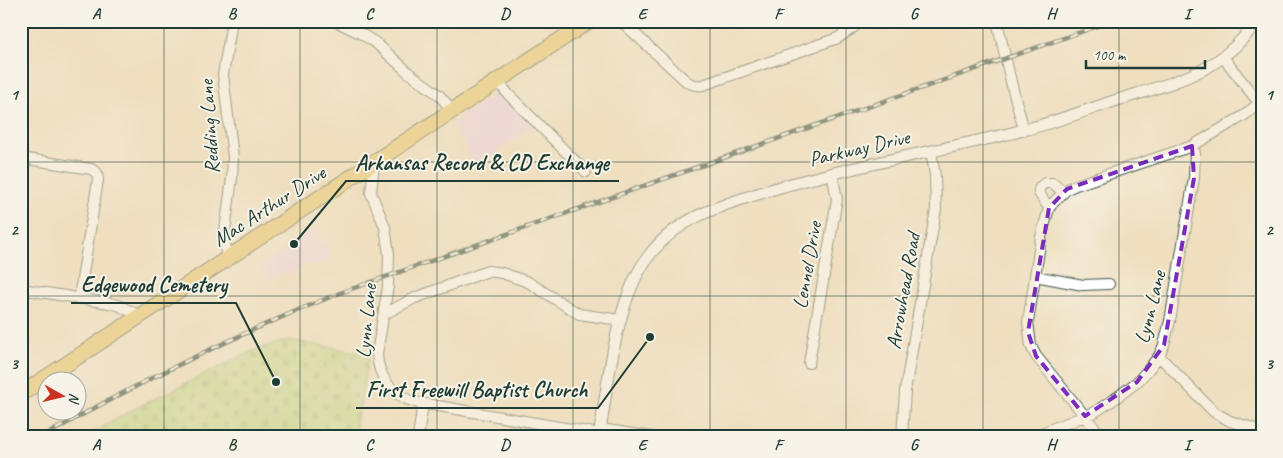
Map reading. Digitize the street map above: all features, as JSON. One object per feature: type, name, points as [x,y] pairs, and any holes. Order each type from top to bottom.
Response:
[{"type":"main road","name":"Mac Arthur Drive","points":[[21,394],[589,21]]},
{"type":"street","name":"Redding Lane","points":[[226,260],[225,231],[233,157],[223,75],[232,21]]},
{"type":"street","points":[[335,21],[376,43],[409,73],[439,95],[452,110]]},
{"type":"street","points":[[621,21],[686,81],[698,86],[838,38],[854,27],[858,21]]},
{"type":"street","points":[[997,21],[1024,130]]},
{"type":"street","name":"Parkway Drive","points":[[600,433],[620,320],[629,292],[641,267],[663,239],[678,227],[704,212],[721,206],[832,173],[1024,130],[1159,87],[1194,74],[1223,57],[1242,40],[1257,21]]},
{"type":"street","points":[[1102,437],[1036,356],[1031,346],[1028,322],[1042,236],[1049,208],[1064,192],[1076,185],[1192,146],[1245,115],[1260,103],[1223,57]]},
{"type":"street","points":[[498,81],[508,94],[586,172]]},
{"type":"street","name":"Lynn Lane","points":[[1030,437],[1095,412],[1137,382],[1159,356],[1170,321],[1194,178],[1195,153],[1192,146]]},
{"type":"street","name":"Arrowhead Road","points":[[902,437],[905,391],[936,209],[935,175],[931,151]]},
{"type":"street","points":[[21,158],[91,168],[95,171],[98,180],[78,298]]},
{"type":"street","name":"Lynn Lane","points":[[371,193],[374,163]]},
{"type":"street","name":"Lynn Lane","points":[[360,172],[371,193],[388,238],[389,268],[378,364],[381,374],[400,396],[423,403],[600,433],[652,437]]},
{"type":"street","name":"Lennel Drive","points":[[809,363],[837,199],[832,173]]},
{"type":"street","points":[[1049,208],[1039,194],[1042,185],[1048,182],[1053,183],[1064,192]]},
{"type":"street","points":[[384,314],[414,298],[488,271],[502,273],[528,282],[579,314],[620,320]]},
{"type":"street","points":[[1035,276],[1083,285],[1110,284]]},
{"type":"street","points":[[21,289],[118,305],[140,316]]},
{"type":"street","points":[[1159,356],[1222,418],[1241,426],[1262,431]]},
{"type":"street","points":[[418,437],[423,403]]},
{"type":"highlighted area","points":[[1192,146],[1194,178],[1164,345],[1137,382],[1085,416],[1036,356],[1028,332],[1049,208],[1067,189]]},
{"type":"shaded area","points":[[497,92],[532,126],[476,168],[452,123]]},
{"type":"shaded area","points":[[313,229],[332,257],[316,267],[311,262],[291,275],[286,270],[269,281],[259,266]]},
{"type":"green space","points":[[289,340],[369,354],[354,437],[86,437],[130,411],[252,351]]},
{"type":"railway","points":[[42,437],[115,397],[189,360],[264,325],[340,293],[1112,21]]},
{"type":"place","name":"Arkansas Record & CD Exchange","points":[[294,244]]},
{"type":"place","name":"First Freewill Baptist Church","points":[[650,337]]},
{"type":"place","name":"Edgewood Cemetery","points":[[276,382]]}]
